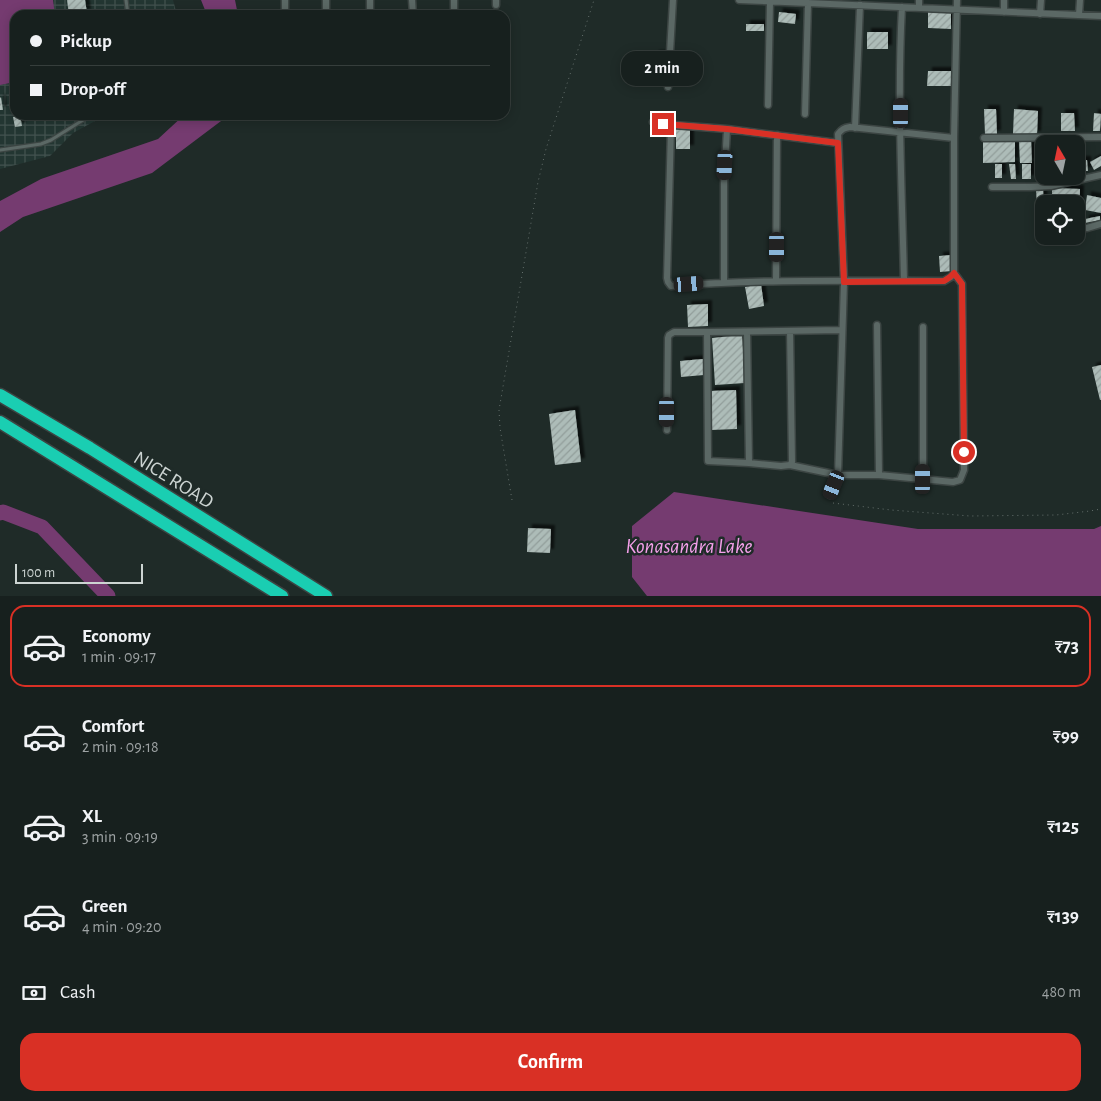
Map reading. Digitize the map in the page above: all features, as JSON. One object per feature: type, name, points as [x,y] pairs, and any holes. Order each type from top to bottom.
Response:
[{"type":"highway","name":"NICE ROAD","points":[[0,394],[90,448],[326,596]]},
{"type":"highway","points":[[0,422],[282,596]]},
{"type":"street","points":[[668,87],[673,0]]},
{"type":"street","points":[[744,0],[808,3],[836,2],[860,5],[880,3],[919,8],[1101,16]]},
{"type":"street","points":[[919,0],[919,8]]},
{"type":"street","points":[[707,332],[708,461],[790,465],[838,475],[879,475],[953,482],[960,480],[964,470],[962,284],[954,273],[954,138],[958,0]]},
{"type":"street","points":[[1004,0],[1004,12]]},
{"type":"street","points":[[1040,0],[1040,14]]},
{"type":"street","points":[[1079,15],[1080,0]]},
{"type":"street","points":[[768,105],[770,2]]},
{"type":"street","points":[[805,114],[808,3]]},
{"type":"street","points":[[855,128],[860,5]]},
{"type":"street","points":[[902,7],[901,132],[904,281]]},
{"type":"street","points":[[652,122],[838,143]]},
{"type":"street","points":[[674,125],[671,128],[666,278],[671,286],[776,281],[944,281],[954,273]]},
{"type":"street","points":[[830,495],[838,475],[844,282],[838,134],[844,128],[855,128],[954,138]]},
{"type":"street","points":[[724,282],[724,183],[727,129]]},
{"type":"street","points":[[776,135],[776,281]]},
{"type":"street","points":[[984,138],[1101,137]]},
{"type":"street","points":[[992,187],[1051,186],[1101,175]]},
{"type":"street","points":[[1087,228],[1101,224]]},
{"type":"street","points":[[876,325],[879,475]]},
{"type":"street","points":[[923,327],[923,479]]},
{"type":"street","points":[[667,430],[668,335],[674,332],[842,330]]},
{"type":"street","points":[[790,331],[792,462],[790,465]]},
{"type":"street","points":[[747,332],[749,463]]},
{"type":"lane","points":[[0,150],[41,144],[83,120]]},
{"type":"path","points":[[512,500],[500,428],[499,410],[538,182],[544,157],[594,0]]},
{"type":"path","points":[[830,495],[831,501],[834,503],[900,511],[970,516],[1056,515],[1101,509]]},
{"type":"shaded area","points":[[0,0],[173,0],[176,10],[10,10],[10,120],[97,120],[73,133],[50,156],[0,169]]},
{"type":"water","points":[[0,0],[53,0],[54,10],[10,10],[10,83],[0,85]]},
{"type":"water","points":[[201,0],[235,0],[237,10],[205,10]]},
{"type":"water","points":[[179,120],[222,120],[152,173],[23,217],[0,232],[0,201],[41,179],[158,139]]},
{"type":"water","name":"Konasandra Lake","points":[[674,492],[918,529],[1094,529],[1101,526],[1101,596],[647,596],[632,577],[632,526]]},
{"type":"building","points":[[67,0],[85,0],[87,10],[68,10]]},
{"type":"building","points":[[779,12],[796,14],[795,24],[778,22]]},
{"type":"building","points":[[928,12],[951,13],[951,29],[928,28]]},
{"type":"building","points":[[746,24],[764,24],[764,31],[746,31]]},
{"type":"building","points":[[867,32],[888,32],[888,49],[867,49]]},
{"type":"building","points":[[655,54],[664,54],[665,66],[656,66]]},
{"type":"building","points":[[928,71],[954,71],[954,86],[927,86]]},
{"type":"building","points":[[1,97],[3,110],[0,110]]},
{"type":"building","points":[[984,109],[996,109],[997,134],[985,135]]},
{"type":"building","points":[[1014,109],[1038,111],[1037,135],[1013,134]]},
{"type":"building","points":[[1061,113],[1074,113],[1075,131],[1061,131]]},
{"type":"building","points":[[1094,113],[1101,114],[1100,131],[1093,131]]},
{"type":"building","points":[[14,120],[21,120],[22,126],[15,127]]},
{"type":"building","points":[[676,129],[690,129],[690,149],[676,149]]},
{"type":"building","points":[[1031,139],[1032,163],[1020,163],[1019,140]]},
{"type":"building","points":[[983,142],[1015,142],[1015,162],[983,163]]},
{"type":"building","points":[[1101,156],[1101,166],[1094,170],[1090,162]]},
{"type":"building","points":[[1085,160],[1087,160],[1088,171],[1085,171]]},
{"type":"building","points":[[995,164],[1002,164],[1002,178],[995,178]]},
{"type":"building","points":[[1009,164],[1015,164],[1016,179],[1011,179]]},
{"type":"building","points":[[1022,164],[1031,164],[1031,179],[1022,179]]},
{"type":"building","points":[[1036,188],[1043,188],[1043,195],[1036,195]]},
{"type":"building","points":[[1052,188],[1080,189],[1080,195],[1052,195]]},
{"type":"building","points":[[1087,195],[1101,198],[1101,213],[1085,210]]},
{"type":"building","points":[[1100,216],[1100,220],[1085,223],[1085,219]]},
{"type":"building","points":[[951,255],[952,271],[940,272],[939,256]]},
{"type":"building","points":[[761,284],[764,306],[749,309],[745,287]]},
{"type":"building","points":[[708,304],[708,326],[688,327],[687,305]]},
{"type":"building","points":[[742,335],[745,383],[715,385],[712,338]]},
{"type":"building","points":[[703,359],[704,375],[681,377],[680,361]]},
{"type":"building","points":[[1101,365],[1101,400],[1100,400],[1092,367]]},
{"type":"building","points":[[736,390],[737,429],[711,430],[710,391]]},
{"type":"building","points":[[575,410],[581,462],[555,465],[549,414]]},
{"type":"building","points":[[528,528],[551,529],[550,553],[527,552]]},
{"type":"waterway","points":[[0,513],[3,512],[42,527],[108,596]]},
{"type":"route","points":[[663,124],[727,129],[838,143],[844,282],[944,281],[948,280],[954,273],[962,284],[964,452]]}]
